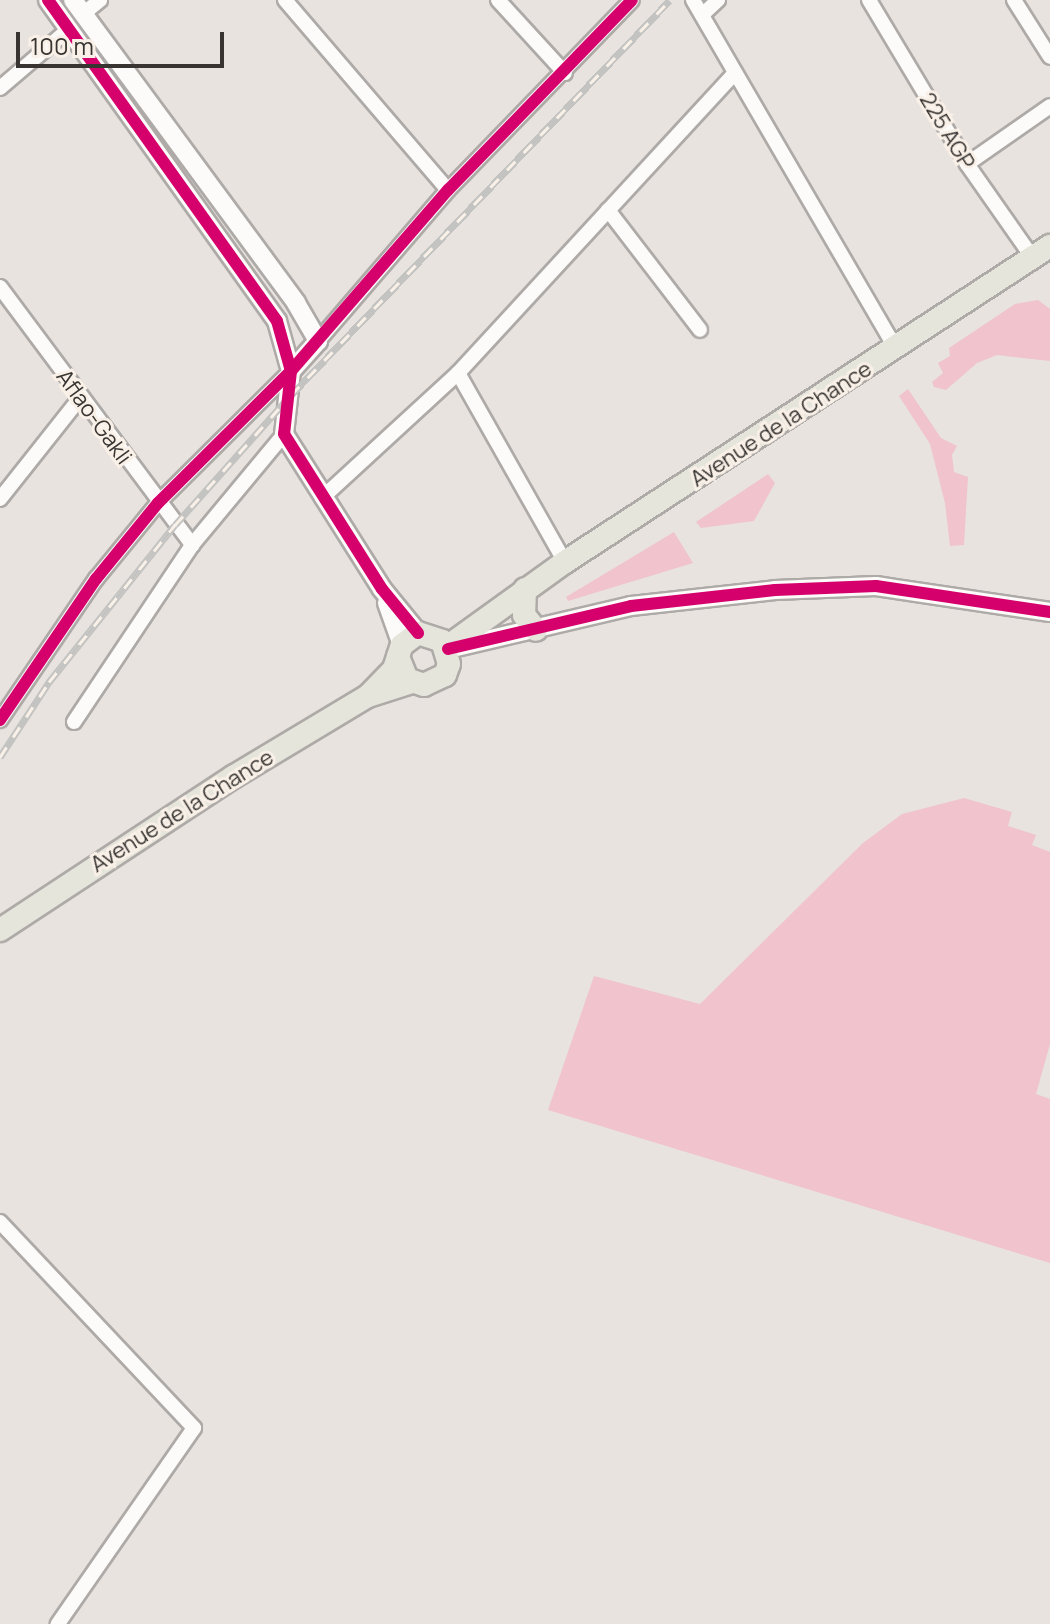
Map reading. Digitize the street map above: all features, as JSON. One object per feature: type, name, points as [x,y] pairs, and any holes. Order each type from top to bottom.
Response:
[{"type":"main road","name":"Avenue de la Chance","points":[[368,696],[394,669],[517,594],[897,350],[1041,252]]},
{"type":"main road","points":[[517,594],[524,615],[536,630]]},
{"type":"main road","name":"Avenue de la Chance","points":[[0,930],[127,843],[368,696],[412,682],[436,682],[428,647]]},
{"type":"main road","points":[[412,682],[403,675],[428,647]]},
{"type":"street","points":[[48,0],[277,321],[291,371],[284,434],[192,545],[74,722]]},
{"type":"street","points":[[100,0],[78,7],[296,303],[318,341]]},
{"type":"street","points":[[285,0],[448,190]]},
{"type":"street","points":[[498,0],[565,73]]},
{"type":"street","points":[[0,720],[96,579],[158,503],[291,371],[448,190],[565,73],[632,0]]},
{"type":"street","points":[[693,0],[897,350]]},
{"type":"street","points":[[702,15],[718,0]]},
{"type":"street","name":"225 AGP","points":[[869,0],[967,164],[1041,252]]},
{"type":"street","points":[[1014,0],[1050,57]]},
{"type":"street","points":[[0,88],[69,29]]},
{"type":"street","points":[[322,498],[458,373],[735,73]]},
{"type":"street","points":[[967,164],[1050,106]]},
{"type":"street","points":[[608,210],[700,330]]},
{"type":"street","name":"Aflao-Gakli","points":[[0,287],[192,545]]},
{"type":"street","points":[[458,373],[565,562]]},
{"type":"street","points":[[0,499],[80,398]]},
{"type":"street","points":[[284,434],[382,589],[428,647],[508,638],[631,606],[827,587],[876,586],[976,597],[1050,612]]},
{"type":"street","points":[[0,1222],[194,1428],[58,1624]]},
{"type":"shaded area","points":[[1038,300],[1050,309],[1050,361],[997,355],[977,363],[946,390],[934,387],[932,382],[943,373],[938,363],[950,356],[949,348],[1015,304]]},
{"type":"shaded area","points":[[908,389],[941,438],[957,446],[952,455],[954,472],[968,477],[964,545],[950,546],[945,503],[930,444],[899,396]]},
{"type":"shaded area","points":[[768,474],[775,483],[754,521],[701,528],[696,522]]},
{"type":"shaded area","points":[[674,532],[693,563],[568,601],[566,597]]},
{"type":"shaded area","points":[[964,798],[1012,812],[1008,826],[1036,835],[1032,845],[1050,852],[1050,1044],[1036,1094],[1050,1099],[1050,1263],[548,1110],[594,976],[700,1004],[863,843],[902,814]]},
{"type":"railway","points":[[0,757],[49,682],[175,525],[291,395],[670,0]]},
{"type":"cycle path","points":[[48,0],[277,321],[291,371],[284,434],[382,589],[418,633]]},
{"type":"cycle path","points":[[0,720],[96,579],[158,503],[291,371],[448,190],[632,0]]},
{"type":"cycle path","points":[[448,649],[631,606],[775,590],[876,586],[1050,612]]}]
